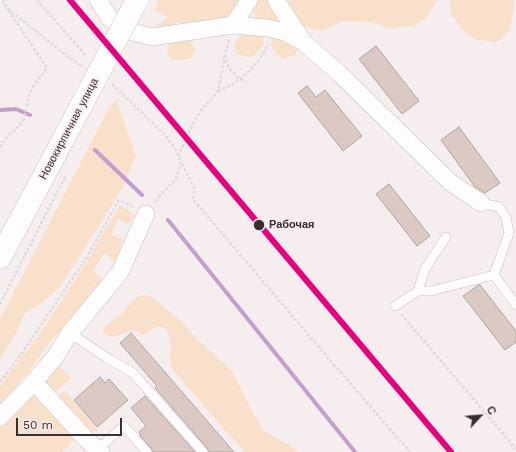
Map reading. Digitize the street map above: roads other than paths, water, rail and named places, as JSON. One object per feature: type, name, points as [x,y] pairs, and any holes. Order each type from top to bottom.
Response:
[{"type":"main road","name":"Новокирпичная улица","points":[[0,258],[137,0]]},
{"type":"street","points":[[98,0],[110,19],[133,32],[152,37],[233,25],[273,29],[285,32],[304,43],[339,73],[450,182],[481,202]]},
{"type":"street","points":[[233,25],[249,0]]},
{"type":"street","points":[[276,0],[304,43]]},
{"type":"street","points":[[0,417],[34,382],[55,357],[70,333],[120,272],[146,214]]},
{"type":"street","points":[[34,382],[89,442],[100,451]]},
{"type":"lane","points":[[481,202],[499,207],[506,217],[509,233],[494,275]]},
{"type":"lane","points":[[418,291],[425,269],[446,237]]},
{"type":"lane","points":[[395,306],[418,291],[431,291],[494,275]]},
{"type":"lane","points":[[494,275],[516,304]]},
{"type":"lane","points":[[70,333],[107,358],[133,373],[203,452]]},
{"type":"lane","points":[[100,451],[124,426],[147,452]]},
{"type":"waterway","points":[[0,110],[16,109],[30,115]]},
{"type":"waterway","points":[[95,150],[142,195]]},
{"type":"waterway","points":[[168,220],[355,452]]},
{"type":"place","name":"Рабочая","points":[[259,225]]}]
